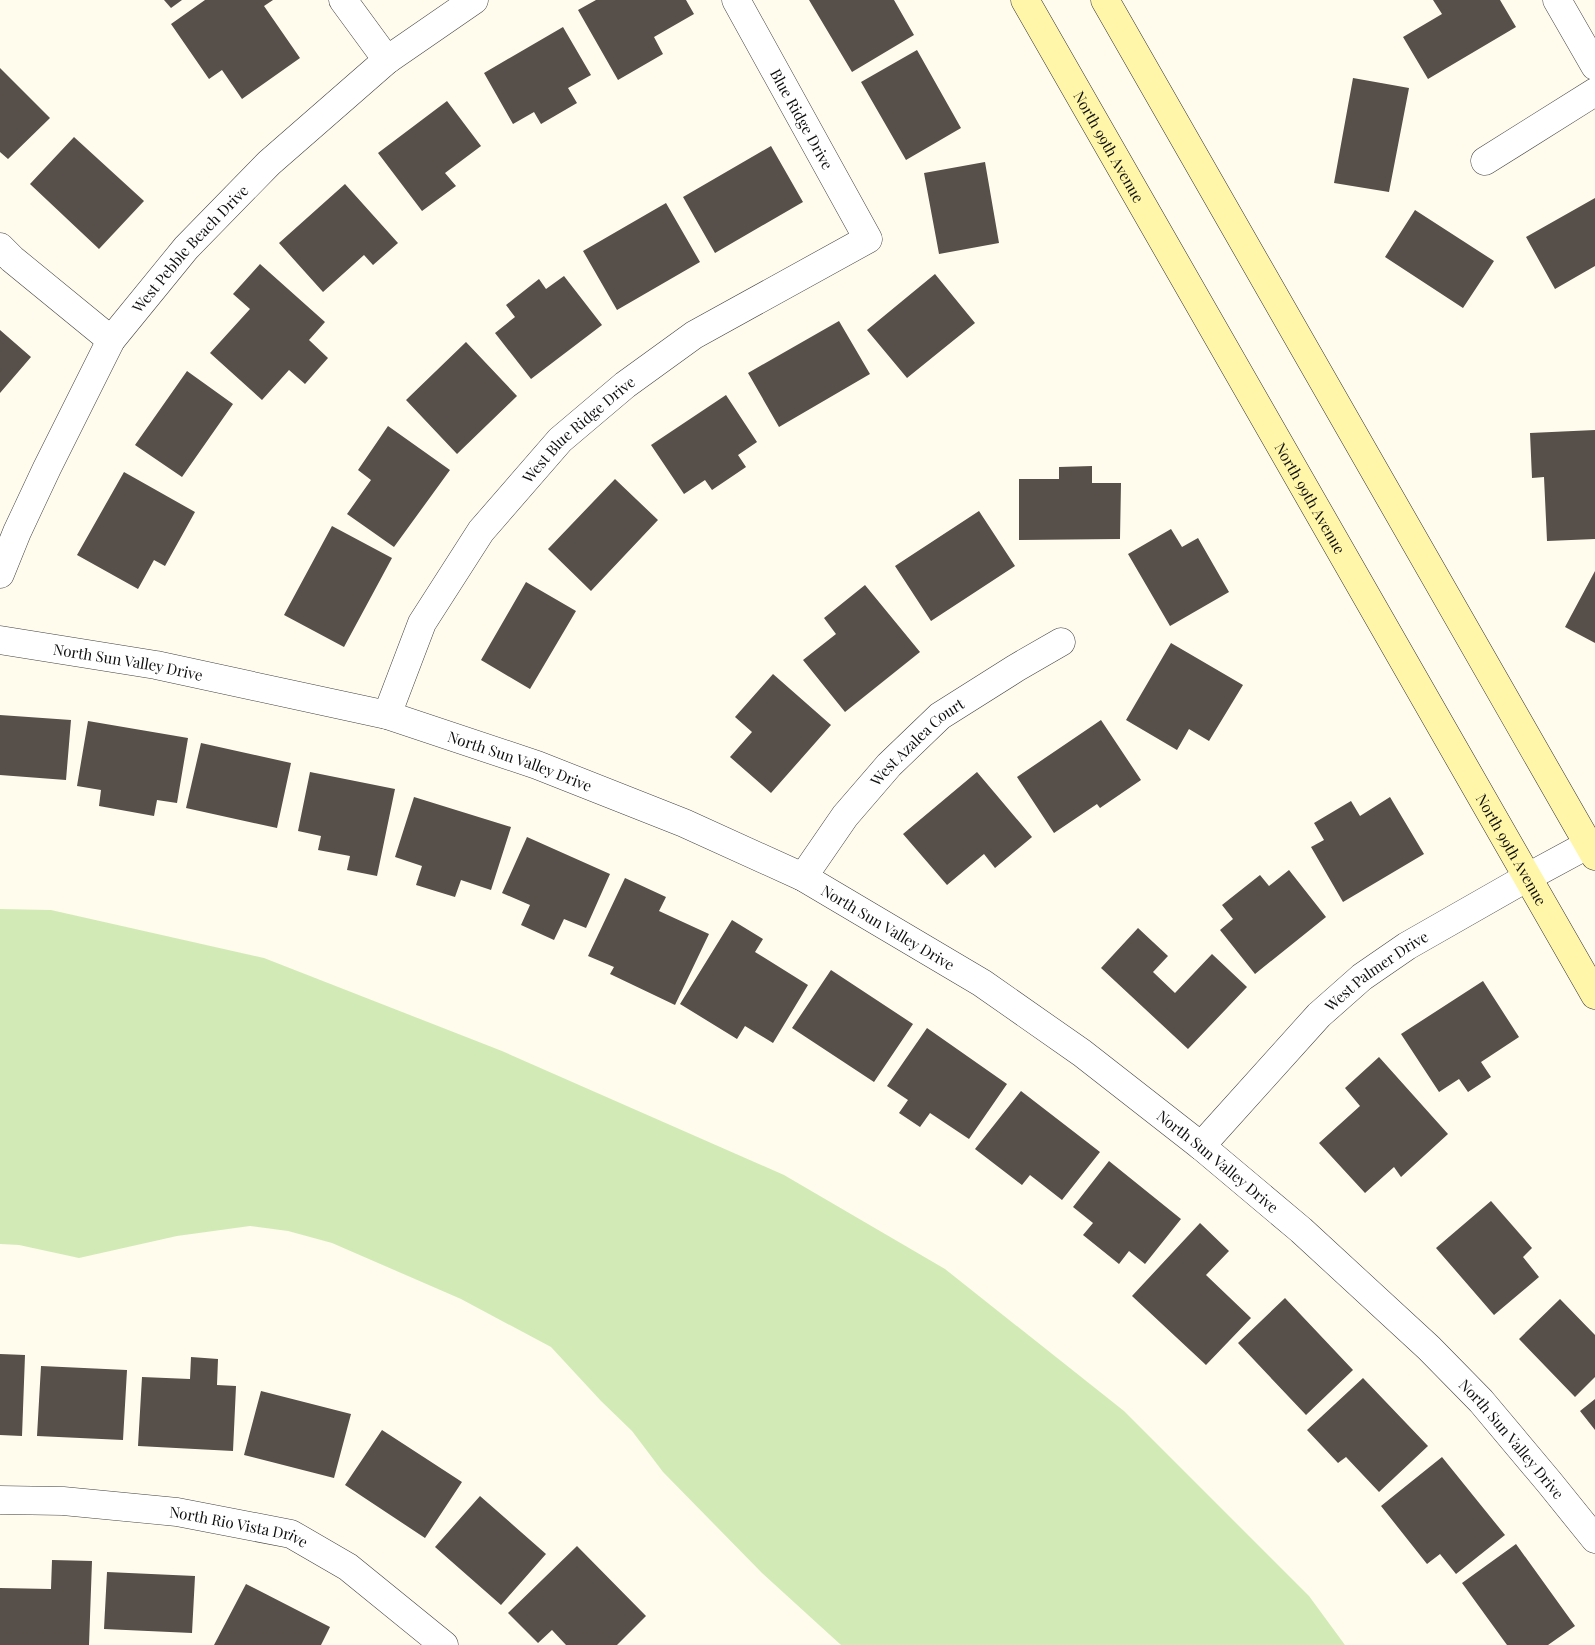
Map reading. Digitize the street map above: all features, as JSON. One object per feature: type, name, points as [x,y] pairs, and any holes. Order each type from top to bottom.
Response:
[{"type":"main road","name":"North 99th Avenue","points":[[1026,0],[1595,995]]},
{"type":"main road","points":[[1105,0],[1592,850]]},
{"type":"street","points":[[343,0],[387,60]]},
{"type":"street","name":"West Pebble Beach Drive","points":[[0,574],[16,532],[111,340],[186,248],[269,163],[387,60],[474,0]]},
{"type":"street","name":"Blue Ridge Drive","points":[[736,0],[868,239]]},
{"type":"street","points":[[1557,0],[1595,66]]},
{"type":"street","points":[[1485,161],[1595,92]]},
{"type":"street","name":"West Blue Ridge Drive","points":[[387,714],[422,623],[481,531],[560,440],[625,384],[694,336],[868,239]]},
{"type":"street","points":[[0,247],[111,340]]},
{"type":"street","name":"North Sun Valley Drive","points":[[0,640],[156,665],[387,714],[547,769],[684,823],[803,877],[982,983],[1082,1053],[1201,1146],[1300,1230],[1429,1348],[1482,1401],[1595,1539]]},
{"type":"street","name":"West Azalea Court","points":[[803,877],[852,809],[889,765],[940,716],[1061,642]]},
{"type":"street","name":"West Palmer Drive","points":[[1201,1146],[1319,1015],[1362,977],[1407,946],[1528,876],[1592,850]]},
{"type":"street","name":"North Rio Vista Drive","points":[[0,1500],[63,1501],[177,1512],[291,1534],[348,1567],[444,1645]]},
{"type":"green space","points":[[0,909],[51,910],[264,958],[502,1051],[784,1175],[945,1269],[1124,1411],[1309,1596],[1345,1645],[841,1645],[762,1573],[663,1472],[632,1431],[551,1347],[461,1299],[332,1243],[288,1231],[250,1226],[177,1236],[79,1258],[19,1245],[0,1244]]},
{"type":"building","points":[[164,0],[182,0],[171,8]]},
{"type":"building","points":[[205,0],[273,0],[264,6],[300,58],[242,99],[222,70],[209,79],[171,24]]},
{"type":"building","points":[[596,0],[686,0],[694,14],[654,37],[663,54],[618,80],[578,10]]},
{"type":"building","points":[[809,0],[894,0],[914,35],[852,72]]},
{"type":"building","points":[[1433,0],[1500,0],[1516,27],[1428,79],[1403,37],[1442,14]]},
{"type":"building","points":[[563,27],[591,75],[568,88],[577,103],[541,124],[534,112],[513,124],[484,73]]},
{"type":"building","points":[[917,50],[961,128],[906,160],[861,82]]},
{"type":"building","points":[[0,68],[50,118],[8,159],[0,152]]},
{"type":"building","points":[[1353,78],[1409,88],[1389,192],[1334,183]]},
{"type":"building","points":[[447,101],[481,146],[445,173],[456,186],[422,211],[378,153]]},
{"type":"building","points":[[74,137],[144,201],[99,249],[30,184]]},
{"type":"building","points":[[771,146],[803,202],[715,253],[683,197]]},
{"type":"building","points":[[985,162],[999,243],[939,254],[924,173]]},
{"type":"building","points":[[345,184],[398,243],[373,265],[364,255],[323,292],[279,243]]},
{"type":"building","points":[[1595,198],[1595,266],[1555,289],[1526,237]]},
{"type":"building","points":[[666,203],[700,262],[617,310],[583,251]]},
{"type":"building","points":[[1415,210],[1494,261],[1463,308],[1385,257]]},
{"type":"building","points":[[260,264],[325,322],[309,340],[328,358],[305,384],[289,370],[262,400],[210,353],[250,309],[233,294]]},
{"type":"building","points":[[935,274],[975,323],[907,378],[867,330]]},
{"type":"building","points":[[564,276],[602,325],[531,379],[495,333],[515,317],[506,305],[539,279],[546,289]]},
{"type":"building","points":[[839,321],[870,374],[779,427],[748,373]]},
{"type":"building","points":[[0,330],[31,357],[0,393]]},
{"type":"building","points":[[466,342],[517,396],[457,454],[406,400]]},
{"type":"building","points":[[187,371],[233,404],[182,477],[135,445]]},
{"type":"building","points":[[726,395],[757,442],[738,455],[746,467],[712,490],[705,480],[684,494],[651,445]]},
{"type":"building","points":[[388,426],[450,470],[394,547],[347,514],[371,480],[358,470]]},
{"type":"building","points":[[1595,430],[1595,539],[1547,541],[1544,477],[1532,478],[1530,433]]},
{"type":"building","points":[[1092,466],[1092,483],[1121,483],[1120,539],[1019,540],[1019,479],[1059,479],[1059,467]]},
{"type":"building","points":[[124,472],[195,512],[165,566],[154,560],[138,589],[77,555]]},
{"type":"building","points":[[615,479],[658,520],[591,591],[548,549]]},
{"type":"building","points":[[979,511],[1015,566],[931,621],[895,566]]},
{"type":"building","points":[[332,526],[392,558],[344,647],[284,615]]},
{"type":"building","points":[[1171,529],[1182,547],[1198,538],[1229,592],[1170,626],[1128,554]]},
{"type":"building","points":[[1595,571],[1595,643],[1565,627]]},
{"type":"building","points":[[526,582],[576,611],[530,689],[481,660]]},
{"type":"building","points":[[865,585],[920,652],[845,712],[803,660],[836,634],[824,618]]},
{"type":"building","points":[[1171,643],[1243,685],[1209,741],[1189,729],[1177,750],[1126,720]]},
{"type":"building","points":[[773,674],[831,725],[771,793],[730,757],[752,732],[735,717]]},
{"type":"building","points":[[0,715],[71,720],[66,780],[0,775]]},
{"type":"building","points":[[1101,720],[1141,780],[1100,808],[1097,804],[1054,833],[1017,777]]},
{"type":"building","points":[[88,721],[188,738],[177,803],[157,800],[154,816],[99,806],[101,790],[77,786]]},
{"type":"building","points":[[201,743],[291,763],[277,828],[186,808]]},
{"type":"building","points":[[310,772],[395,789],[377,876],[347,870],[350,856],[318,850],[321,836],[298,831]]},
{"type":"building","points":[[977,772],[1032,837],[995,868],[984,854],[947,885],[903,834]]},
{"type":"building","points":[[414,797],[511,827],[491,890],[461,880],[455,897],[416,885],[422,866],[395,857]]},
{"type":"building","points":[[1390,797],[1424,854],[1343,902],[1311,847],[1324,840],[1314,823],[1351,801],[1360,816]]},
{"type":"building","points":[[527,837],[610,874],[586,928],[564,919],[554,940],[521,925],[530,905],[502,893]]},
{"type":"building","points":[[1289,870],[1326,917],[1255,974],[1220,930],[1233,919],[1222,905],[1260,875],[1269,886]]},
{"type":"building","points":[[625,878],[666,897],[659,911],[709,934],[675,1005],[610,974],[614,967],[588,956]]},
{"type":"building","points":[[732,920],[763,939],[755,952],[808,985],[773,1043],[745,1026],[737,1039],[680,1004]]},
{"type":"building","points":[[1138,928],[1168,956],[1153,972],[1175,993],[1212,954],[1247,987],[1188,1049],[1101,968]]},
{"type":"building","points":[[831,970],[913,1024],[874,1082],[792,1028]]},
{"type":"building","points":[[1483,981],[1519,1037],[1481,1062],[1491,1077],[1468,1092],[1459,1079],[1439,1092],[1401,1034]]},
{"type":"building","points":[[927,1028],[1007,1084],[969,1139],[930,1113],[920,1127],[899,1113],[908,1100],[887,1086]]},
{"type":"building","points":[[1379,1057],[1448,1134],[1401,1177],[1394,1167],[1365,1193],[1319,1143],[1360,1106],[1345,1088]]},
{"type":"building","points":[[1021,1091],[1100,1152],[1062,1200],[1030,1175],[1022,1185],[975,1149]]},
{"type":"building","points":[[1109,1161],[1181,1219],[1145,1264],[1129,1251],[1119,1264],[1083,1235],[1093,1223],[1073,1207]]},
{"type":"building","points":[[1491,1201],[1532,1248],[1523,1257],[1539,1277],[1494,1315],[1436,1248]]},
{"type":"building","points":[[1200,1223],[1229,1251],[1206,1275],[1251,1318],[1206,1365],[1132,1296]]},
{"type":"building","points":[[1285,1298],[1353,1370],[1306,1415],[1238,1343]]},
{"type":"building","points":[[1560,1299],[1595,1335],[1595,1377],[1575,1397],[1519,1339]]},
{"type":"building","points":[[0,1354],[25,1355],[22,1436],[0,1435]]},
{"type":"building","points":[[191,1357],[218,1359],[217,1385],[236,1386],[233,1451],[138,1446],[142,1377],[190,1379]]},
{"type":"building","points":[[41,1366],[127,1370],[123,1440],[37,1436]]},
{"type":"building","points":[[1363,1378],[1428,1446],[1379,1492],[1346,1457],[1338,1463],[1307,1430]]},
{"type":"building","points":[[261,1391],[351,1414],[334,1478],[244,1455]]},
{"type":"building","points":[[1595,1399],[1595,1430],[1580,1411]]},
{"type":"building","points":[[382,1430],[462,1482],[425,1538],[345,1485]]},
{"type":"building","points":[[1442,1457],[1505,1535],[1456,1574],[1440,1554],[1427,1564],[1381,1506]]},
{"type":"building","points":[[480,1496],[546,1554],[501,1605],[435,1547]]},
{"type":"building","points":[[1516,1544],[1575,1626],[1548,1645],[1507,1645],[1462,1583]]},
{"type":"building","points":[[577,1546],[646,1616],[617,1645],[566,1645],[552,1630],[538,1643],[508,1613]]},
{"type":"building","points":[[52,1560],[92,1561],[89,1645],[0,1645],[0,1588],[51,1589]]},
{"type":"building","points":[[107,1572],[195,1576],[192,1633],[104,1629]]},
{"type":"building","points":[[246,1584],[330,1627],[321,1645],[214,1645]]}]
